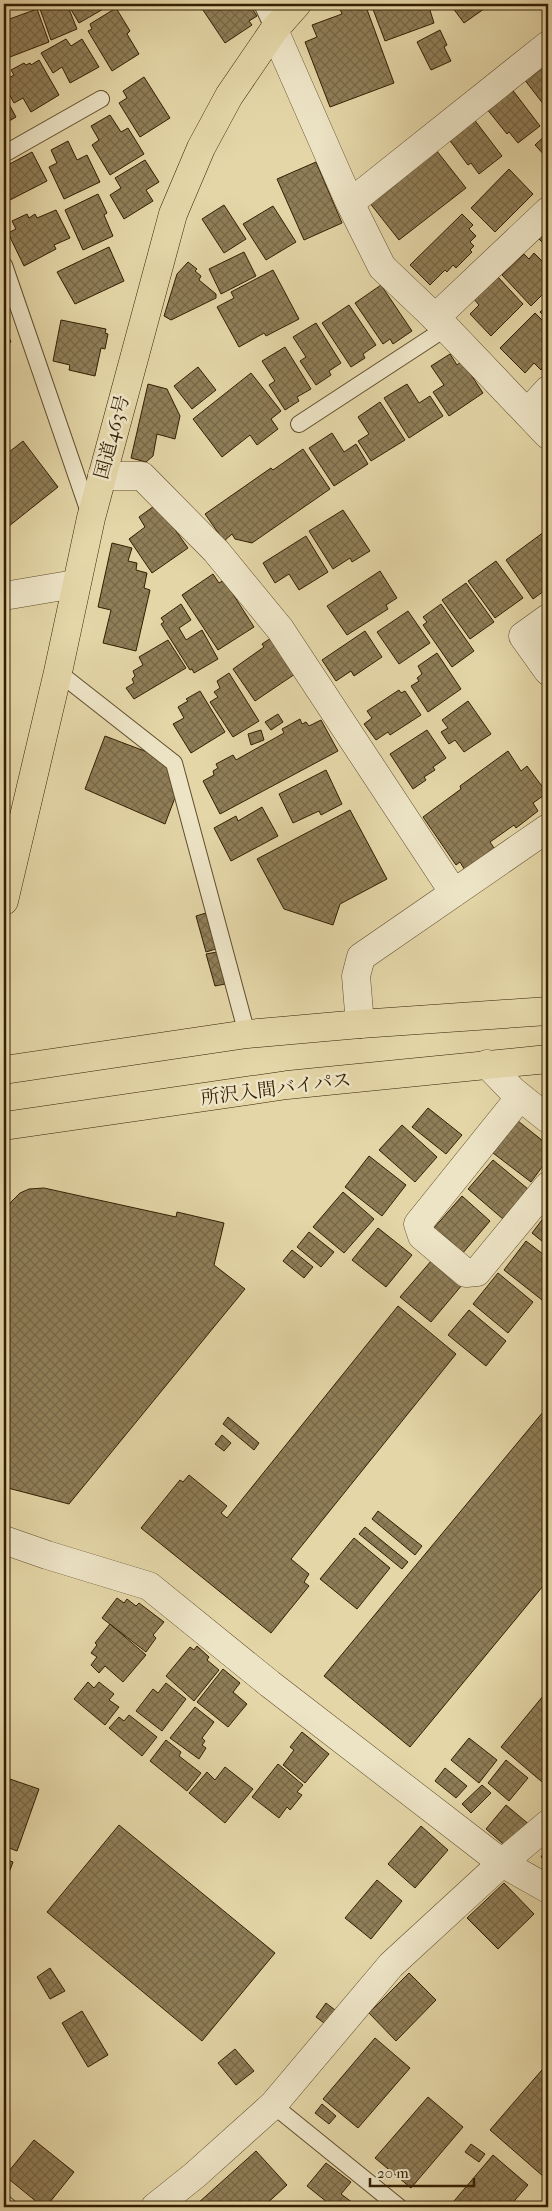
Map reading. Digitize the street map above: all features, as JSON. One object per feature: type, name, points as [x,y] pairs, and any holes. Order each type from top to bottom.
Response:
[{"type":"main road","name":"国道463号","points":[[4,901],[58,672],[91,518],[173,214],[201,148],[229,96],[274,30],[297,4]]},
{"type":"main road","points":[[4,1070],[247,1034],[548,1011]]},
{"type":"main road","name":"所沢入間バイパス","points":[[4,1126],[287,1086],[548,1059]]},
{"type":"street","points":[[274,30],[350,203],[382,267],[440,323],[548,435]]},
{"type":"street","points":[[350,203],[548,45]]},
{"type":"street","points":[[440,323],[548,211]]},
{"type":"street","points":[[527,413],[548,390]]},
{"type":"street","points":[[102,476],[142,476],[216,551],[280,629],[454,893]]},
{"type":"street","points":[[4,596],[76,584]]},
{"type":"street","points":[[548,618],[523,636],[548,670]]},
{"type":"street","points":[[360,1024],[356,995],[356,976],[361,957],[548,828]]},
{"type":"street","points":[[487,1064],[520,1097],[548,1119]]},
{"type":"street","points":[[520,1097],[418,1224],[422,1236],[466,1273],[477,1272],[548,1186]]},
{"type":"street","points":[[4,1540],[149,1586],[270,1684],[502,1863],[548,1889]]},
{"type":"street","points":[[155,2207],[195,2175],[273,2105],[391,1965],[502,1863],[548,1824]]},
{"type":"lane","points":[[262,4],[274,30]]},
{"type":"lane","points":[[4,154],[101,99]]},
{"type":"lane","points":[[4,265],[91,518]]},
{"type":"lane","points":[[299,424],[440,323]]},
{"type":"lane","points":[[58,672],[174,763],[247,1034]]},
{"type":"lane","points":[[273,2105],[399,2207]]},
{"type":"lane","points":[[4,2203],[9,2207]]},
{"type":"building","points":[[51,4],[67,4],[77,29],[51,40],[40,9]]},
{"type":"building","points":[[77,4],[112,4],[79,23],[70,8]]},
{"type":"building","points":[[199,4],[249,4],[257,16],[249,21],[252,25],[225,43]]},
{"type":"building","points":[[338,4],[365,4],[394,83],[330,107],[305,42],[317,37],[312,25],[342,14]]},
{"type":"building","points":[[371,4],[428,4],[434,23],[385,41]]},
{"type":"building","points":[[450,4],[491,4],[464,23]]},
{"type":"building","points":[[116,8],[130,31],[127,34],[139,54],[112,71],[88,31],[92,29],[90,24]]},
{"type":"building","points":[[37,9],[49,42],[10,57],[4,39],[4,21]]},
{"type":"building","points":[[440,30],[447,45],[444,47],[451,61],[431,70],[417,42]]},
{"type":"building","points":[[66,39],[71,46],[82,39],[99,67],[70,83],[62,67],[53,73],[41,53]]},
{"type":"building","points":[[39,60],[59,95],[31,112],[23,98],[14,103],[4,85],[4,81],[14,75],[11,70],[24,63],[26,65],[30,63],[31,65]]},
{"type":"building","points":[[548,60],[548,104],[547,102],[544,105],[524,79]]},
{"type":"building","points":[[144,77],[170,118],[140,137],[119,103],[127,98],[123,91]]},
{"type":"building","points":[[511,88],[540,126],[518,143],[509,132],[507,134],[486,108]]},
{"type":"building","points":[[4,95],[16,117],[4,124]]},
{"type":"building","points":[[110,115],[121,132],[128,128],[144,154],[110,175],[92,145],[99,140],[91,126]]},
{"type":"building","points":[[473,118],[502,156],[479,174],[471,163],[468,165],[448,138]]},
{"type":"building","points":[[548,133],[548,159],[535,145]]},
{"type":"building","points":[[68,141],[77,160],[87,155],[100,182],[64,199],[49,167],[57,163],[51,150]]},
{"type":"building","points":[[436,150],[466,188],[399,240],[369,202]]},
{"type":"building","points":[[32,152],[47,181],[8,201],[4,192],[4,167]]},
{"type":"building","points":[[145,160],[159,182],[146,190],[153,201],[124,219],[110,195],[121,188],[115,178]]},
{"type":"building","points":[[316,162],[342,223],[304,240],[277,179]]},
{"type":"building","points":[[509,169],[533,194],[495,232],[471,208]]},
{"type":"building","points":[[98,194],[107,213],[104,215],[113,236],[83,250],[65,210]]},
{"type":"building","points":[[224,205],[246,239],[224,253],[202,219]]},
{"type":"building","points":[[273,206],[296,242],[266,260],[243,224]]},
{"type":"building","points":[[56,210],[70,238],[54,245],[56,249],[24,266],[8,233],[16,229],[12,221],[27,214],[29,218],[35,214],[37,218]]},
{"type":"building","points":[[462,214],[473,225],[469,229],[476,236],[470,242],[474,246],[470,250],[472,252],[456,268],[453,265],[447,272],[445,270],[430,285],[410,265]]},
{"type":"building","points":[[548,229],[548,248],[538,238]]},
{"type":"building","points":[[109,247],[124,281],[75,304],[57,272]]},
{"type":"building","points":[[244,252],[256,276],[221,294],[209,269]]},
{"type":"building","points":[[534,253],[546,265],[548,263],[548,289],[531,306],[502,275],[524,254],[529,259]]},
{"type":"building","points":[[188,262],[197,269],[195,271],[201,276],[199,280],[216,294],[216,298],[171,320],[164,316],[177,274]]},
{"type":"building","points":[[273,270],[299,319],[266,336],[264,333],[239,347],[217,307],[234,298],[231,292]]},
{"type":"building","points":[[497,276],[523,304],[491,336],[470,314],[479,305],[474,299]]},
{"type":"building","points":[[381,285],[412,331],[393,344],[390,339],[383,344],[355,303]]},
{"type":"building","points":[[349,305],[376,345],[363,354],[365,358],[351,367],[322,323]]},
{"type":"building","points":[[548,305],[548,320],[540,312]]},
{"type":"building","points":[[535,313],[548,326],[548,340],[543,345],[548,349],[548,362],[541,370],[534,363],[525,373],[500,348]]},
{"type":"building","points":[[61,320],[106,329],[105,333],[108,334],[105,349],[101,348],[95,376],[69,370],[70,365],[53,361]]},
{"type":"building","points":[[316,323],[341,363],[329,371],[331,375],[316,385],[300,361],[306,357],[293,337]]},
{"type":"building","points":[[4,327],[11,342],[4,346]]},
{"type":"building","points":[[285,347],[311,389],[297,397],[299,401],[285,410],[269,385],[275,381],[262,361]]},
{"type":"building","points":[[450,354],[457,365],[462,361],[483,393],[449,416],[433,392],[444,385],[431,366]]},
{"type":"building","points":[[198,367],[216,390],[192,409],[174,386]]},
{"type":"building","points":[[251,373],[281,411],[271,419],[278,429],[257,445],[250,435],[222,457],[193,419]]},
{"type":"building","points":[[148,384],[167,389],[180,416],[175,439],[157,434],[153,456],[146,462],[131,458]]},
{"type":"building","points":[[407,384],[419,403],[430,396],[443,416],[409,438],[384,398]]},
{"type":"building","points":[[380,402],[405,440],[371,461],[358,441],[369,434],[358,417]]},
{"type":"building","points":[[332,433],[344,452],[356,444],[368,464],[334,486],[309,448]]},
{"type":"building","points":[[23,441],[58,487],[4,530],[4,456]]},
{"type":"building","points":[[303,449],[330,489],[252,543],[235,539],[232,534],[224,541],[205,514],[271,468],[273,470]]},
{"type":"building","points":[[157,504],[188,548],[152,573],[129,539],[145,527],[139,517]]},
{"type":"building","points":[[343,510],[370,551],[352,562],[350,558],[333,569],[309,531]]},
{"type":"building","points":[[548,529],[548,588],[533,599],[506,560]]},
{"type":"building","points":[[306,536],[328,572],[299,590],[289,574],[275,583],[263,563]]},
{"type":"building","points":[[112,543],[132,548],[128,561],[137,563],[136,570],[147,573],[144,588],[150,590],[136,651],[103,643],[111,610],[98,607]]},
{"type":"building","points":[[496,561],[523,598],[495,618],[468,581]]},
{"type":"building","points":[[380,571],[397,598],[386,605],[388,609],[347,635],[327,606]]},
{"type":"building","points":[[213,574],[219,583],[224,580],[254,627],[218,650],[182,595]]},
{"type":"building","points":[[466,583],[494,622],[470,639],[442,600]]},
{"type":"building","points":[[181,604],[191,620],[179,628],[186,640],[202,630],[218,659],[194,673],[192,669],[190,670],[161,624],[164,622],[161,618]]},
{"type":"building","points":[[441,604],[474,651],[452,667],[423,625],[427,622],[423,617]]},
{"type":"building","points":[[408,611],[430,643],[399,664],[377,632]]},
{"type":"building","points":[[365,631],[382,657],[354,676],[351,671],[336,681],[322,660]]},
{"type":"building","points":[[271,638],[295,674],[255,701],[233,669],[264,647],[262,644]]},
{"type":"building","points":[[168,640],[186,668],[134,699],[126,688],[134,683],[132,679],[135,676],[133,671],[143,665],[139,657]]},
{"type":"building","points":[[437,653],[461,689],[428,712],[411,686],[419,681],[417,678],[422,674],[418,666]]},
{"type":"building","points":[[229,673],[259,721],[233,737],[210,702],[218,697],[214,692],[220,688],[217,681]]},
{"type":"building","points":[[399,690],[401,693],[405,691],[421,715],[390,735],[388,732],[376,740],[364,724],[372,718],[367,711]]},
{"type":"building","points":[[200,691],[225,732],[191,753],[173,724],[184,718],[178,707],[188,701],[186,699]]},
{"type":"building","points":[[468,701],[491,734],[464,752],[455,740],[449,744],[441,732],[448,728],[442,720]]},
{"type":"building","points":[[278,714],[283,722],[271,730],[265,722]]},
{"type":"building","points":[[300,719],[302,724],[306,722],[309,726],[321,720],[338,751],[220,814],[203,781],[214,775],[213,771],[218,768],[216,764],[233,755],[236,760],[284,733],[282,729]]},
{"type":"building","points":[[261,730],[264,740],[251,745],[248,734]]},
{"type":"building","points":[[427,730],[446,758],[433,767],[435,770],[424,777],[426,780],[413,789],[390,754]]},
{"type":"building","points":[[105,736],[155,755],[168,768],[176,795],[165,824],[85,789]]},
{"type":"building","points":[[508,751],[521,771],[527,766],[547,793],[533,803],[538,811],[516,828],[514,825],[490,842],[496,851],[466,872],[460,862],[456,865],[423,817],[461,789],[460,786]]},
{"type":"building","points":[[326,770],[342,804],[321,815],[319,811],[293,823],[279,794]]},
{"type":"building","points":[[262,807],[278,836],[231,861],[214,828],[236,816],[238,821]]},
{"type":"building","points":[[350,810],[387,879],[340,904],[333,925],[284,909],[257,859]]},
{"type":"building","points":[[206,913],[216,949],[206,952],[196,916]]},
{"type":"building","points":[[217,952],[225,984],[215,986],[206,954]]},
{"type":"building","points":[[428,1108],[462,1135],[446,1154],[412,1127]]},
{"type":"building","points":[[518,1121],[548,1145],[548,1159],[531,1182],[493,1153]]},
{"type":"building","points":[[402,1125],[437,1157],[415,1182],[379,1150]]},
{"type":"building","points":[[369,1156],[406,1185],[382,1216],[345,1187]]},
{"type":"building","points":[[493,1160],[528,1189],[503,1219],[468,1189]]},
{"type":"building","points":[[44,1188],[176,1217],[177,1212],[224,1223],[214,1265],[245,1289],[69,1504],[4,1487],[4,1216],[11,1202],[20,1193],[29,1189]]},
{"type":"building","points":[[343,1192],[374,1219],[344,1253],[313,1227]]},
{"type":"building","points":[[462,1196],[490,1221],[462,1254],[433,1229]]},
{"type":"building","points":[[548,1212],[548,1246],[532,1233]]},
{"type":"building","points":[[378,1228],[412,1255],[386,1287],[352,1260]]},
{"type":"building","points":[[309,1232],[334,1252],[321,1267],[297,1247]]},
{"type":"building","points":[[526,1241],[548,1258],[548,1293],[542,1300],[504,1270]]},
{"type":"building","points":[[292,1250],[313,1267],[304,1278],[283,1261]]},
{"type":"building","points":[[432,1260],[462,1285],[431,1322],[400,1297]]},
{"type":"building","points":[[498,1273],[533,1302],[508,1333],[473,1304]]},
{"type":"building","points":[[398,1306],[456,1354],[291,1559],[309,1574],[304,1582],[309,1586],[271,1633],[141,1528],[180,1480],[183,1482],[189,1475],[227,1506],[221,1513],[227,1518]]},
{"type":"building","points":[[469,1310],[506,1341],[486,1366],[448,1335]]},
{"type":"building","points":[[548,1406],[548,1580],[410,1747],[324,1676]]},
{"type":"building","points":[[228,1417],[259,1443],[254,1450],[223,1424]]},
{"type":"building","points":[[222,1435],[231,1443],[224,1451],[215,1444]]},
{"type":"building","points":[[378,1511],[422,1546],[415,1555],[372,1519]]},
{"type":"building","points":[[365,1527],[408,1562],[402,1569],[359,1534]]},
{"type":"building","points":[[354,1538],[390,1568],[357,1609],[320,1579]]},
{"type":"building","points":[[117,1598],[124,1603],[127,1599],[136,1606],[139,1603],[164,1622],[153,1635],[156,1638],[146,1652],[102,1618]]},
{"type":"building","points":[[110,1624],[146,1655],[123,1682],[105,1666],[99,1673],[91,1665],[97,1657],[91,1653],[97,1645],[95,1643]]},
{"type":"building","points":[[197,1646],[209,1657],[207,1660],[219,1670],[194,1701],[166,1676],[190,1647],[194,1650]]},
{"type":"building","points":[[223,1669],[240,1683],[233,1692],[247,1704],[228,1727],[197,1702]]},
{"type":"building","points":[[88,1682],[94,1688],[99,1682],[114,1694],[109,1700],[119,1707],[105,1725],[74,1699]]},
{"type":"building","points":[[166,1683],[186,1699],[162,1731],[136,1711],[153,1689],[158,1693]]},
{"type":"building","points":[[548,1690],[548,1787],[501,1747]]},
{"type":"building","points":[[195,1707],[214,1722],[202,1738],[205,1741],[202,1745],[206,1748],[199,1759],[170,1738]]},
{"type":"building","points":[[129,1715],[157,1737],[142,1756],[109,1728],[119,1717],[124,1721]]},
{"type":"building","points":[[302,1732],[329,1754],[305,1783],[283,1765],[294,1750],[290,1747]]},
{"type":"building","points":[[469,1738],[497,1760],[479,1783],[451,1760]]},
{"type":"building","points":[[166,1740],[181,1752],[179,1756],[201,1773],[187,1791],[150,1761]]},
{"type":"building","points":[[506,1760],[528,1778],[509,1801],[488,1783]]},
{"type":"building","points":[[278,1764],[303,1785],[297,1792],[302,1795],[290,1810],[287,1807],[279,1818],[252,1797]]},
{"type":"building","points":[[225,1767],[253,1789],[225,1823],[189,1793],[207,1772],[215,1780]]},
{"type":"building","points":[[445,1768],[467,1786],[456,1798],[435,1781]]},
{"type":"building","points":[[4,1777],[39,1789],[17,1851],[4,1846]]},
{"type":"building","points":[[482,1785],[491,1793],[471,1813],[462,1804]]},
{"type":"building","points":[[506,1805],[531,1826],[510,1850],[486,1829]]},
{"type":"building","points":[[119,1825],[275,1953],[202,2041],[47,1912]]},
{"type":"building","points":[[421,1826],[448,1850],[415,1888],[388,1864]]},
{"type":"building","points":[[548,1847],[548,1862],[541,1857]]},
{"type":"building","points":[[4,1859],[13,1862],[7,1878],[4,1877]]},
{"type":"building","points":[[377,1880],[402,1901],[371,1939],[345,1918]]},
{"type":"building","points":[[504,1883],[534,1914],[498,1949],[467,1918]]},
{"type":"building","points":[[50,1968],[65,1991],[50,1999],[37,1977]]},
{"type":"building","points":[[409,1973],[436,2000],[396,2041],[369,2013]]},
{"type":"building","points":[[326,2003],[335,2010],[324,2023],[316,2017]]},
{"type":"building","points":[[82,2011],[108,2055],[88,2067],[62,2023]]},
{"type":"building","points":[[375,2038],[410,2068],[358,2128],[323,2099]]},
{"type":"building","points":[[235,2049],[254,2071],[236,2085],[218,2063]]},
{"type":"building","points":[[548,2063],[548,2172],[544,2177],[490,2130]]},
{"type":"building","points":[[428,2097],[463,2127],[411,2188],[375,2158]]},
{"type":"building","points":[[322,2104],[336,2116],[329,2124],[315,2113]]},
{"type":"building","points":[[34,2140],[74,2172],[46,2207],[43,2207],[5,2176]]},
{"type":"building","points":[[471,2144],[485,2154],[479,2162],[465,2152]]},
{"type":"building","points":[[256,2151],[287,2185],[263,2207],[200,2207],[197,2204]]},
{"type":"building","points":[[493,2155],[528,2185],[509,2207],[449,2207]]},
{"type":"building","points":[[326,2163],[351,2182],[341,2194],[353,2203],[349,2207],[333,2207],[307,2186]]}]
